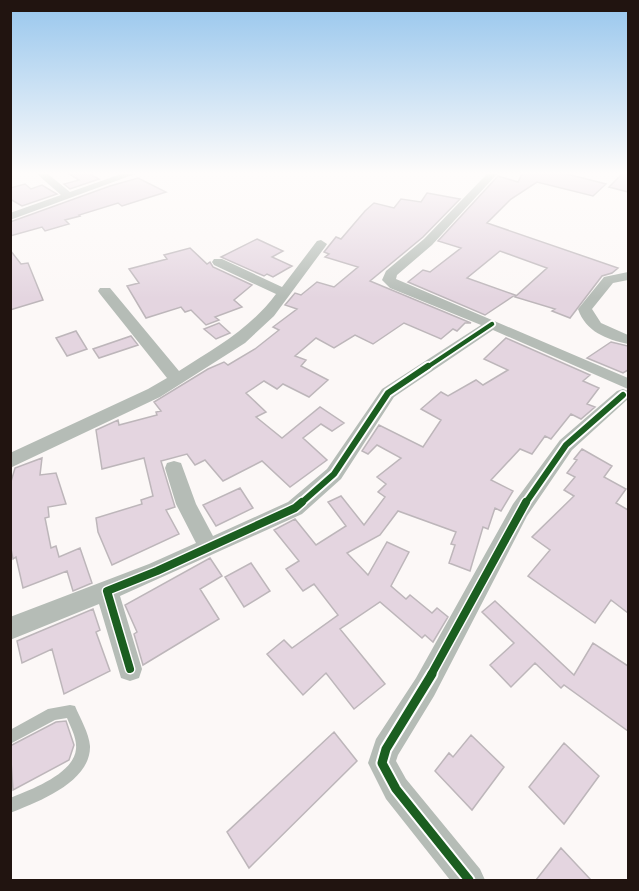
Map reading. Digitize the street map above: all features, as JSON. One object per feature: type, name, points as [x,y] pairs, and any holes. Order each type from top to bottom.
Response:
[{"type":"street","points":[[454,216],[390,274],[389,280],[395,285],[492,324],[626,390],[566,445],[520,510],[436,667],[386,748],[382,763],[396,789],[470,880]]},
{"type":"street","points":[[10,461],[129,406],[240,340],[269,313],[321,244]]},
{"type":"street","points":[[218,262],[283,292]]},
{"type":"street","points":[[628,276],[609,280],[585,309],[588,320],[601,330],[628,340]]},
{"type":"street","points":[[105,291],[176,378]]},
{"type":"street","points":[[10,629],[157,571],[296,508],[334,474],[388,393],[492,324]]},
{"type":"street","points":[[174,468],[186,504],[208,547]]},
{"type":"street","points":[[107,591],[130,669]]},
{"type":"lane","points":[[10,738],[53,714],[70,711],[83,748],[78,764],[68,777],[10,806]]},
{"type":"building","points":[[28,216],[80,216],[65,220],[69,224],[45,231],[42,227],[10,236],[10,222]]},
{"type":"building","points":[[361,216],[444,216],[423,237],[370,281],[471,323],[465,323],[457,331],[453,329],[441,339],[404,323],[373,344],[355,335],[334,348],[316,338],[295,356],[306,360],[301,366],[328,380],[309,397],[283,384],[277,389],[264,381],[246,393],[266,412],[256,417],[282,438],[320,407],[344,423],[332,431],[321,424],[303,438],[327,460],[290,487],[262,461],[223,481],[205,460],[195,465],[187,454],[161,461],[175,507],[166,510],[179,534],[112,565],[98,532],[96,518],[142,504],[141,500],[153,496],[144,458],[102,469],[96,430],[118,420],[119,425],[157,415],[156,412],[161,411],[154,402],[208,369],[224,362],[228,365],[255,349],[279,330],[273,327],[297,309],[285,305],[295,293],[301,295],[317,282],[334,287],[358,267],[325,257],[329,254],[324,252],[336,237],[341,239]]},
{"type":"building","points":[[461,216],[494,216],[487,223],[618,268],[602,276],[570,318],[552,311],[555,309],[515,297],[547,268],[500,251],[467,278],[515,295],[485,315],[408,282],[423,270],[430,272],[461,248],[438,241]]},
{"type":"building","points":[[257,239],[283,251],[272,257],[292,266],[273,277],[267,274],[264,276],[221,257]]},
{"type":"building","points":[[190,248],[207,264],[210,262],[213,267],[252,285],[234,300],[242,307],[215,317],[219,320],[206,325],[191,310],[185,312],[181,307],[146,318],[127,286],[139,283],[129,269],[167,259],[164,255]]},
{"type":"building","points":[[10,250],[21,264],[28,263],[43,300],[10,310]]},
{"type":"building","points":[[219,323],[230,333],[216,339],[204,329]]},
{"type":"building","points":[[76,331],[87,349],[67,356],[56,338]]},
{"type":"building","points":[[131,336],[138,345],[99,358],[93,349]]},
{"type":"building","points":[[506,338],[590,375],[583,381],[599,388],[587,404],[595,407],[581,419],[571,414],[551,439],[545,436],[532,454],[520,449],[491,480],[513,491],[501,511],[495,508],[488,529],[483,527],[470,571],[449,563],[455,545],[451,544],[456,532],[398,511],[380,535],[347,553],[368,575],[387,542],[409,552],[391,586],[406,599],[410,595],[432,613],[437,608],[448,617],[433,642],[425,635],[422,638],[380,602],[340,629],[385,684],[354,709],[326,673],[303,695],[267,654],[284,640],[292,648],[338,615],[314,584],[303,591],[286,569],[299,561],[274,530],[295,519],[316,545],[346,526],[328,502],[341,496],[364,525],[385,497],[378,492],[386,484],[377,477],[401,458],[377,445],[368,454],[362,451],[379,425],[423,447],[441,420],[421,409],[441,392],[448,396],[476,380],[483,385],[508,370],[484,359]]},
{"type":"building","points":[[611,342],[628,346],[628,370],[623,373],[587,358]]},
{"type":"building","points":[[582,449],[612,466],[604,477],[626,489],[616,503],[628,510],[628,613],[611,600],[595,623],[528,576],[550,550],[532,537],[574,496],[564,490],[575,477],[567,473]]},
{"type":"building","points":[[42,458],[40,475],[56,473],[66,504],[48,507],[49,517],[45,518],[51,548],[56,546],[59,557],[80,548],[92,583],[73,591],[67,571],[23,588],[16,557],[13,559],[10,544],[10,485],[15,468]]},
{"type":"building","points":[[240,488],[253,508],[216,526],[203,505]]},
{"type":"building","points":[[210,558],[222,576],[200,589],[219,619],[143,665],[134,634],[137,632],[125,605]]},
{"type":"building","points":[[251,563],[270,591],[244,607],[225,577]]},
{"type":"building","points":[[495,601],[574,675],[593,643],[628,666],[628,731],[564,685],[561,688],[535,663],[511,687],[490,665],[514,643],[482,612]]},
{"type":"building","points":[[93,609],[100,630],[96,632],[110,671],[64,694],[52,649],[22,663],[17,641]]},
{"type":"building","points":[[66,721],[74,745],[69,760],[13,790],[10,746],[56,722]]},
{"type":"building","points":[[334,732],[357,761],[249,868],[227,832]]},
{"type":"building","points":[[471,735],[504,767],[472,810],[435,771],[449,753],[453,757]]},
{"type":"building","points":[[564,743],[599,776],[564,824],[529,787]]},
{"type":"building","points":[[561,848],[591,880],[536,880]]},
{"type":"cycle path","points":[[130,669],[107,591],[157,571],[295,508],[334,474],[388,393],[492,324]]},
{"type":"cycle path","points":[[469,880],[396,789],[382,763],[386,749],[425,687],[520,510],[566,445],[623,395]]}]
